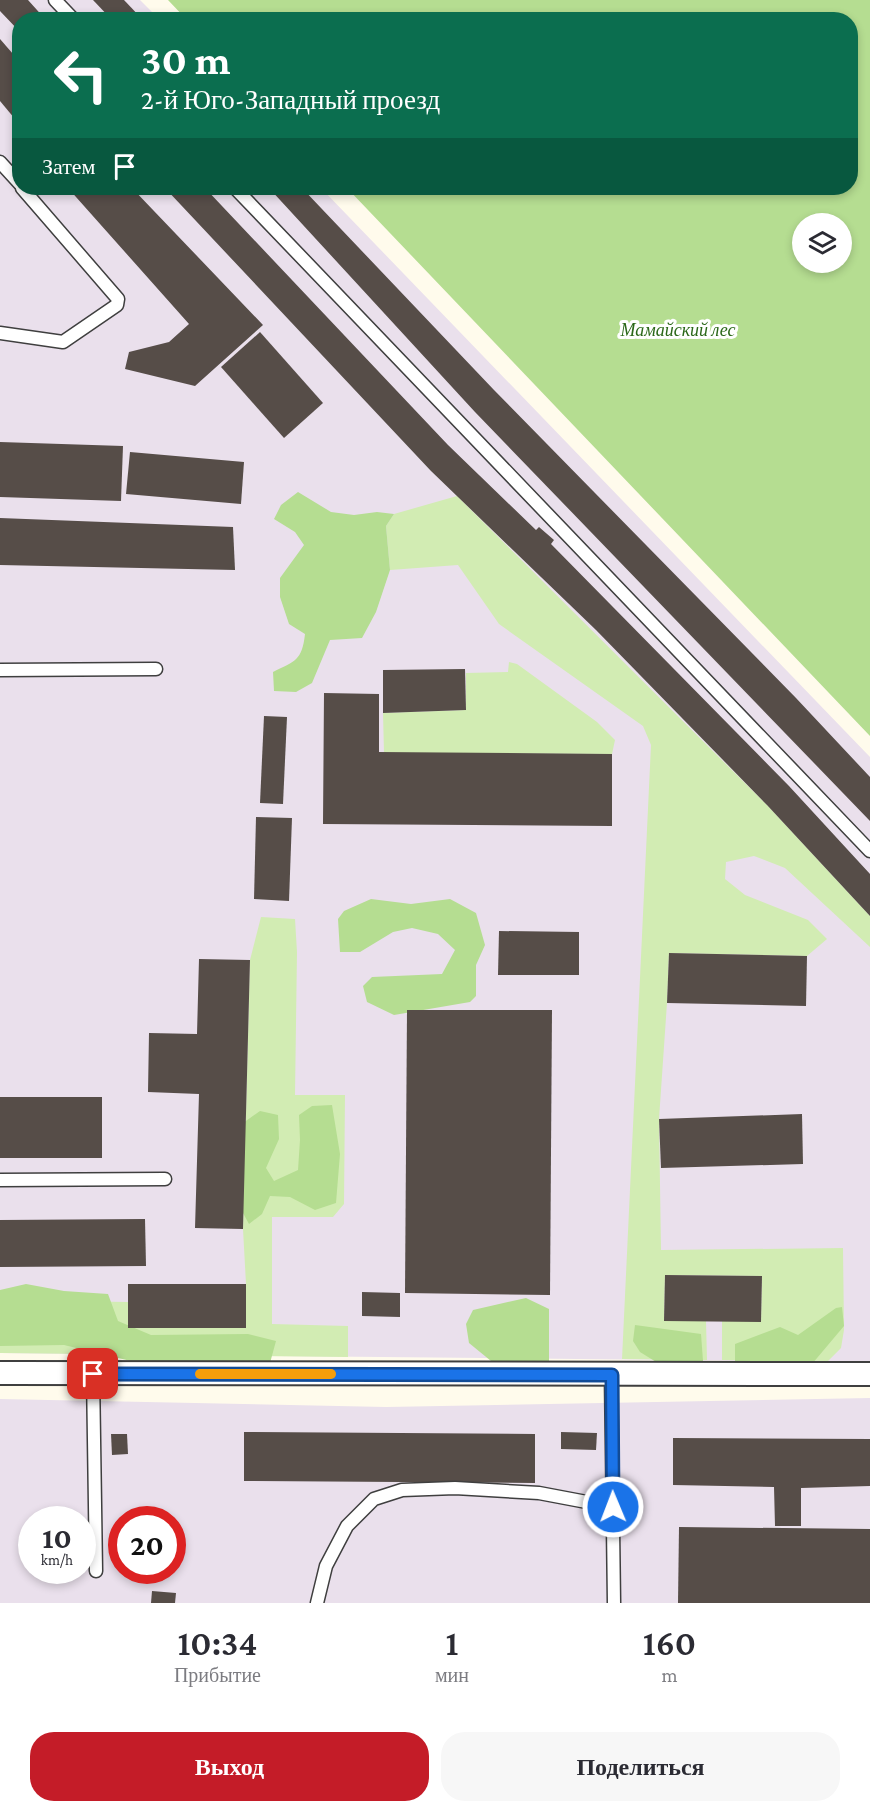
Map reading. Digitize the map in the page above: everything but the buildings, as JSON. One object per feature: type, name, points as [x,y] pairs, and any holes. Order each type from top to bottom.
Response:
[{"type":"street","points":[[0,1373],[870,1374]]},
{"type":"lane","points":[[55,0],[66,12]]},
{"type":"lane","points":[[0,162],[12,176]]},
{"type":"lane","points":[[0,333],[63,342],[117,305],[118,299],[29,195]]},
{"type":"lane","points":[[241,195],[870,851]]},
{"type":"lane","points":[[0,670],[156,669]]},
{"type":"lane","points":[[0,1180],[165,1179]]},
{"type":"lane","points":[[93,1374],[95,1506]]},
{"type":"lane","points":[[612,1375],[614,1603]]},
{"type":"lane","points":[[317,1603],[326,1566],[347,1526],[374,1499],[402,1490],[455,1488],[539,1493],[613,1507]]},
{"type":"shaded area","points":[[0,0],[140,0],[152,12],[12,12],[12,195],[328,195],[870,757],[870,1362],[0,1353]]},
{"type":"shaded area","points":[[870,1398],[870,1603],[0,1603],[0,1399],[386,1407]]},
{"type":"green space","name":"Мамайский лес","points":[[168,0],[870,0],[870,736],[354,195],[858,195],[858,12],[179,12]]},
{"type":"green space","points":[[298,492],[331,512],[354,515],[377,512],[394,514],[386,526],[390,570],[376,612],[362,638],[330,640],[312,683],[296,692],[274,691],[273,672],[296,659],[304,643],[305,634],[289,624],[280,597],[280,578],[304,545],[295,532],[274,519],[281,505]]},
{"type":"green space","points":[[457,496],[767,805],[870,916],[870,947],[785,868],[754,856],[726,862],[725,879],[745,895],[808,920],[827,939],[807,956],[669,953],[659,1119],[661,1250],[843,1248],[844,1330],[841,1348],[828,1361],[722,1360],[722,1321],[761,1321],[762,1276],[665,1275],[664,1321],[706,1321],[707,1360],[622,1359],[651,745],[643,726],[499,624],[458,565],[390,570],[386,526],[394,514]]},
{"type":"green space","points":[[509,662],[517,664],[597,722],[615,740],[612,754],[384,753],[383,713],[466,710],[466,673],[508,672]]},
{"type":"green space","points":[[371,899],[411,904],[450,899],[476,913],[485,945],[476,965],[476,996],[470,1002],[394,1015],[367,1002],[363,986],[372,977],[442,974],[455,950],[438,934],[412,928],[393,932],[360,952],[340,952],[338,919],[344,911]]},
{"type":"green space","points":[[261,917],[295,919],[297,952],[295,1095],[345,1095],[344,1204],[333,1217],[272,1217],[272,1324],[348,1326],[348,1357],[0,1353],[0,1300],[128,1302],[246,1284],[243,1229],[250,960]]},
{"type":"green space","points":[[332,1105],[340,1154],[336,1203],[315,1210],[290,1197],[270,1196],[262,1214],[249,1224],[226,1182],[236,1128],[260,1111],[278,1115],[279,1139],[266,1168],[274,1181],[298,1170],[299,1115],[312,1106]]},
{"type":"green space","points":[[26,1284],[64,1291],[108,1294],[118,1321],[151,1335],[248,1334],[276,1341],[270,1363],[139,1363],[64,1345],[0,1346],[0,1290]]},
{"type":"green space","points":[[526,1298],[549,1309],[549,1363],[522,1369],[491,1361],[469,1343],[466,1324],[473,1310]]},
{"type":"green space","points":[[842,1307],[844,1326],[812,1364],[742,1366],[735,1362],[735,1344],[780,1327],[798,1335],[836,1308]]},
{"type":"green space","points":[[635,1325],[701,1334],[703,1361],[696,1365],[661,1365],[640,1352],[633,1341]]},
{"type":"slow traffic","points":[[200,1374],[331,1374]]},
{"type":"route","points":[[93,1374],[612,1375],[613,1507]]}]
